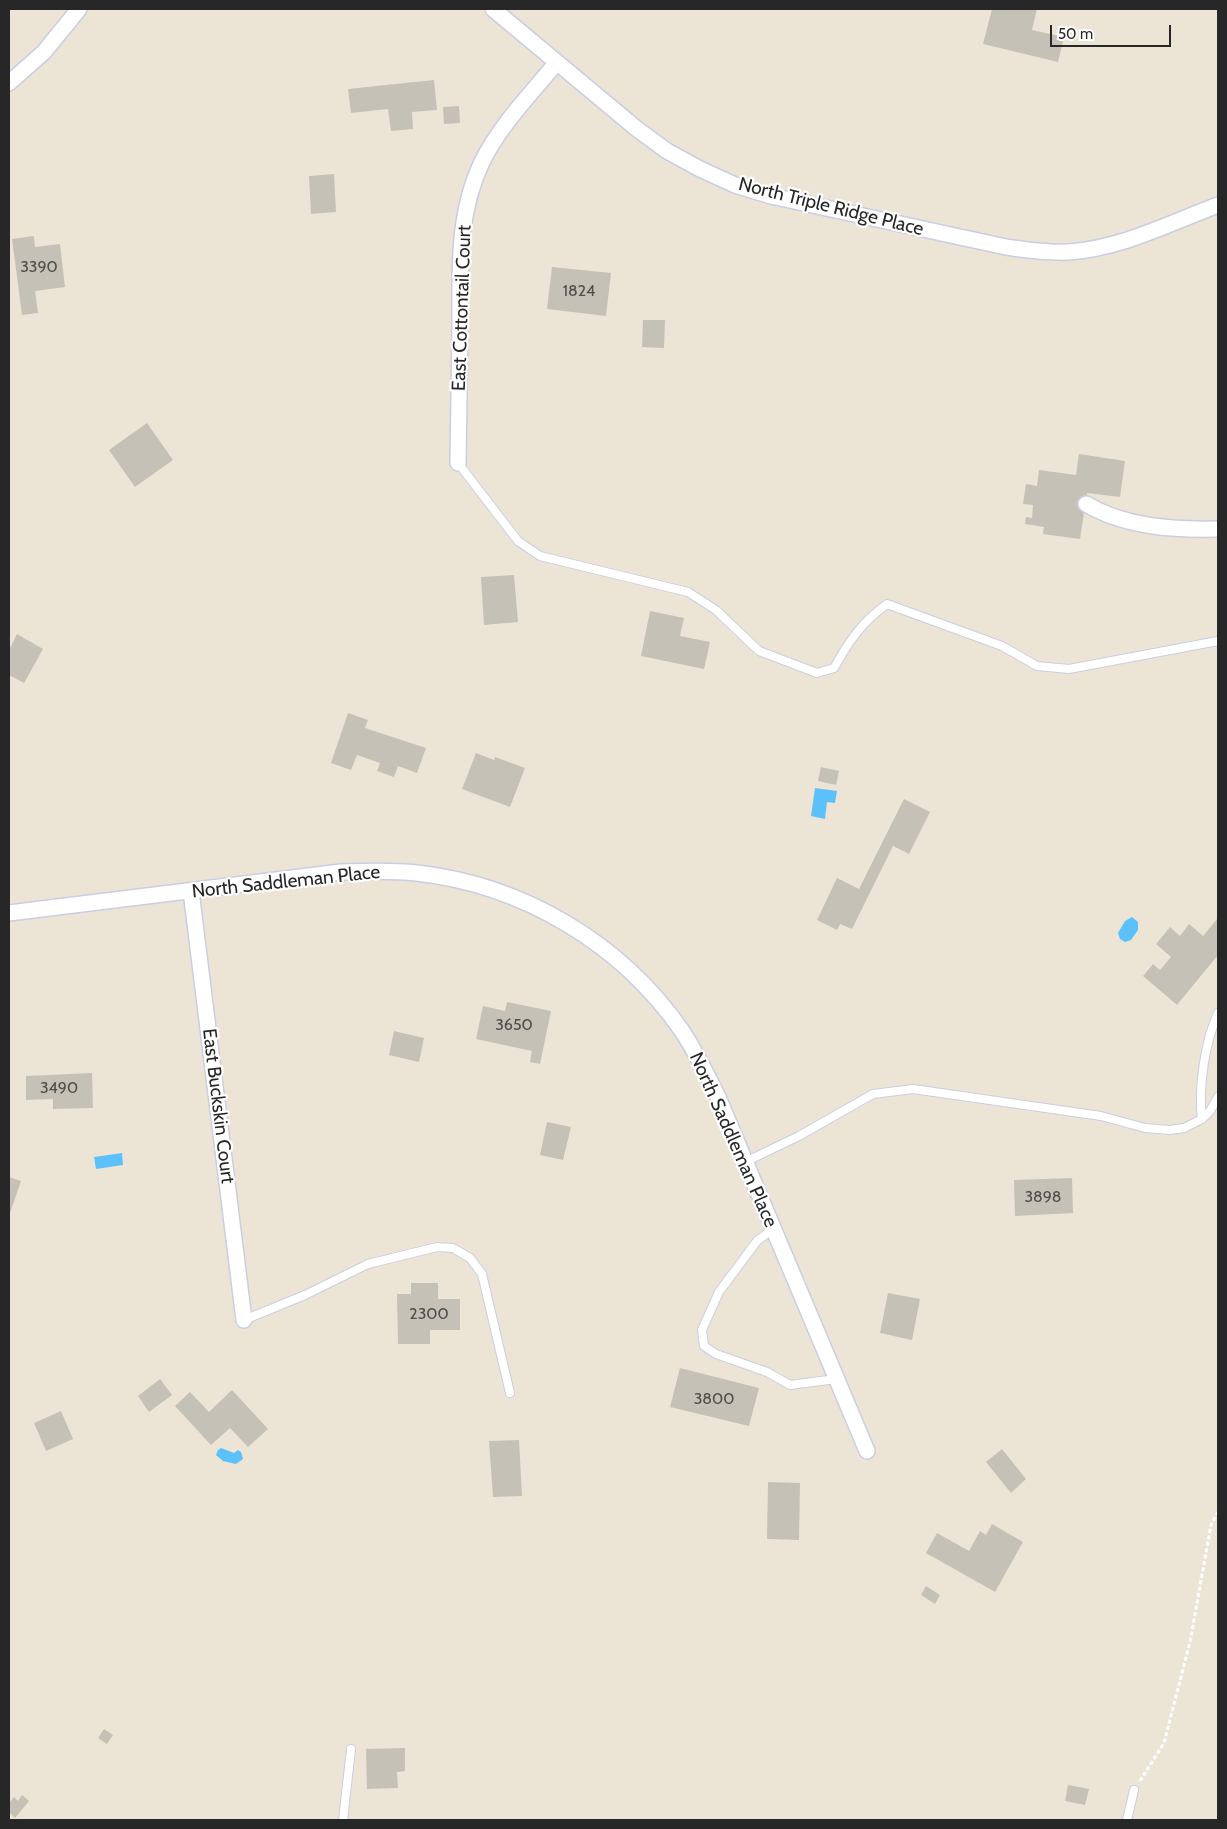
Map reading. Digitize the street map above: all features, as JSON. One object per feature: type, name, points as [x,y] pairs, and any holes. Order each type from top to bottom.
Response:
[{"type":"street","points":[[9,83],[44,52],[79,9]]},
{"type":"street","name":"North Triple Ridge Place","points":[[498,10],[637,129],[660,145],[700,169],[726,181],[771,196],[1037,252],[1069,252],[1100,247],[1131,238],[1218,206]]},
{"type":"street","name":"East Cottontail Court","points":[[458,463],[460,256],[466,208],[474,180],[490,146],[557,62]]},
{"type":"street","points":[[1086,504],[1102,513],[1138,524],[1176,528],[1218,529]]},
{"type":"street","name":"North Saddleman Place","points":[[9,913],[341,872],[378,871],[416,873],[453,879],[489,888],[525,902],[558,918],[605,950],[633,974],[682,1031],[702,1064],[718,1097],[867,1451]]},
{"type":"street","name":"East Buckskin Court","points":[[191,891],[244,1320]]},
{"type":"lane","points":[[458,463],[518,541],[540,556],[688,592],[716,610],[759,651],[817,673],[834,668],[848,643],[871,616],[887,604],[1002,646],[1037,666],[1069,669],[1218,641]]},
{"type":"lane","points":[[1202,1119],[1200,1105],[1207,1050],[1218,1013]]},
{"type":"lane","points":[[745,1162],[799,1136],[873,1094],[913,1089],[1102,1116],[1144,1128],[1162,1130],[1184,1128],[1202,1119],[1210,1111],[1218,1097]]},
{"type":"lane","points":[[773,1229],[757,1241],[719,1292],[702,1330],[704,1346],[716,1354],[767,1372],[790,1385],[836,1379]]},
{"type":"lane","points":[[244,1320],[305,1295],[368,1264],[437,1247],[453,1248],[470,1258],[482,1274],[510,1393]]},
{"type":"lane","points":[[342,1820],[351,1750]]},
{"type":"lane","points":[[1127,1820],[1134,1790]]},
{"type":"path","points":[[1134,1790],[1164,1743],[1190,1642],[1211,1525],[1218,1512]]},
{"type":"water","points":[[815,788],[837,791],[835,803],[827,802],[825,819],[811,816]]},
{"type":"water","points":[[1132,917],[1138,922],[1138,930],[1131,940],[1125,942],[1120,939],[1118,933],[1125,921]]},
{"type":"water","points":[[122,1153],[123,1165],[96,1169],[94,1157]]},
{"type":"water","points":[[221,1448],[234,1453],[238,1450],[241,1452],[243,1459],[236,1464],[223,1461],[216,1455]]},
{"type":"building","points":[[992,9],[1037,9],[1032,30],[1064,37],[1058,62],[983,44]]},
{"type":"building","points":[[434,80],[437,110],[412,112],[413,129],[391,131],[388,109],[351,113],[348,89]]},
{"type":"building","points":[[459,106],[460,123],[444,124],[443,107]]},
{"type":"building","points":[[334,174],[336,212],[311,214],[309,176]]},
{"type":"building","points":[[34,236],[35,247],[60,244],[65,287],[35,291],[38,313],[22,315],[12,239]]},
{"type":"building","points":[[552,267],[611,273],[606,316],[547,309]]},
{"type":"building","points":[[643,320],[665,320],[664,348],[642,347]]},
{"type":"building","points":[[147,423],[173,460],[135,487],[109,450]]},
{"type":"building","points":[[1079,454],[1125,461],[1120,497],[1087,493],[1080,539],[1043,534],[1044,527],[1025,524],[1026,517],[1032,518],[1033,505],[1023,504],[1026,484],[1037,486],[1039,470],[1076,475]]},
{"type":"building","points":[[514,575],[518,622],[484,625],[481,577]]},
{"type":"building","points":[[650,611],[684,618],[680,636],[710,642],[704,669],[641,656]]},
{"type":"building","points":[[17,634],[43,649],[24,683],[9,675],[9,650]]},
{"type":"building","points":[[348,713],[368,720],[365,728],[426,748],[417,773],[398,766],[394,777],[377,771],[380,763],[357,755],[351,770],[331,763]]},
{"type":"building","points":[[476,753],[494,760],[495,757],[525,768],[510,807],[462,789]]},
{"type":"building","points":[[821,767],[839,771],[836,785],[818,781]]},
{"type":"building","points":[[904,799],[930,812],[909,854],[893,846],[852,929],[840,924],[837,930],[817,920],[837,878],[859,889]]},
{"type":"building","points":[[1217,919],[1218,955],[1177,1005],[1143,976],[1153,964],[1160,970],[1171,957],[1156,944],[1170,927],[1180,936],[1189,924],[1203,936]]},
{"type":"building","points":[[507,1002],[551,1011],[540,1064],[530,1062],[532,1051],[476,1039],[483,1006],[505,1011]]},
{"type":"building","points":[[394,1031],[424,1038],[419,1062],[389,1055]]},
{"type":"building","points":[[92,1073],[93,1108],[53,1109],[53,1099],[26,1100],[26,1076]]},
{"type":"building","points":[[547,1122],[571,1127],[563,1160],[540,1155]]},
{"type":"building","points":[[9,1177],[21,1181],[9,1216]]},
{"type":"building","points":[[1072,1178],[1073,1213],[1015,1216],[1014,1180]]},
{"type":"building","points":[[411,1283],[438,1283],[438,1299],[460,1299],[460,1330],[430,1330],[430,1344],[398,1344],[397,1294],[411,1294]]},
{"type":"building","points":[[888,1293],[920,1299],[912,1340],[880,1333]]},
{"type":"building","points":[[680,1368],[759,1388],[749,1426],[670,1407]]},
{"type":"building","points":[[160,1379],[172,1395],[149,1412],[138,1396]]},
{"type":"building","points":[[232,1390],[268,1429],[248,1447],[230,1428],[211,1445],[175,1406],[190,1392],[209,1412]]},
{"type":"building","points":[[61,1411],[73,1439],[46,1451],[34,1423]]},
{"type":"building","points":[[519,1440],[522,1496],[493,1497],[489,1441]]},
{"type":"building","points":[[1002,1449],[1026,1479],[1011,1493],[986,1462]]},
{"type":"building","points":[[768,1482],[800,1483],[799,1540],[767,1539]]},
{"type":"building","points":[[992,1524],[1023,1542],[995,1592],[926,1553],[937,1533],[969,1551],[980,1531],[986,1535]]},
{"type":"building","points":[[926,1586],[940,1595],[935,1604],[921,1595]]},
{"type":"building","points":[[104,1729],[113,1735],[107,1744],[98,1738]]},
{"type":"building","points":[[405,1748],[405,1771],[397,1772],[398,1788],[367,1789],[366,1749]]},
{"type":"building","points":[[1068,1785],[1089,1789],[1085,1805],[1065,1801]]},
{"type":"building","points":[[22,1795],[29,1801],[15,1818],[9,1812],[9,1803],[14,1797],[18,1801]]}]
